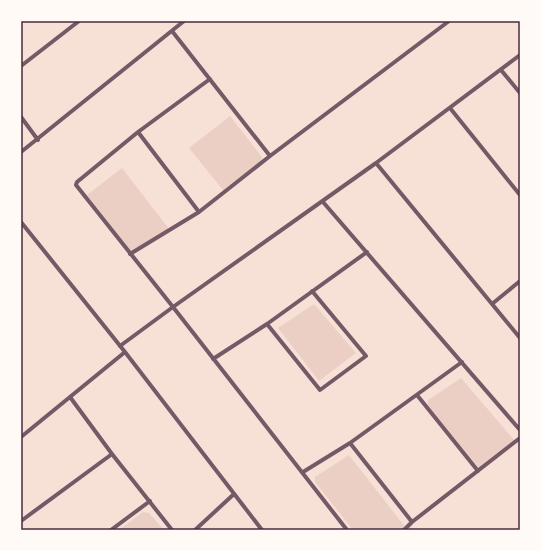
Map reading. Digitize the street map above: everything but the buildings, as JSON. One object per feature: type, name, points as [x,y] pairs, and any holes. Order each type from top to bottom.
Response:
[{"type":"street","points":[[21,66],[79,21]]},
{"type":"street","points":[[21,152],[38,140],[184,21]]},
{"type":"street","points":[[130,254],[199,212],[270,156],[449,21]]},
{"type":"street","points":[[172,31],[270,156]]},
{"type":"street","points":[[120,346],[323,202],[520,55]]},
{"type":"street","points":[[501,70],[520,93]]},
{"type":"street","points":[[210,79],[138,132],[77,182],[76,185],[303,472],[347,530]]},
{"type":"street","points":[[450,108],[520,195]]},
{"type":"street","points":[[21,117],[38,140]]},
{"type":"street","points":[[138,132],[199,212]]},
{"type":"street","points":[[376,163],[520,338]]},
{"type":"street","points":[[323,202],[520,430]]},
{"type":"street","points":[[21,222],[125,352],[262,530]]},
{"type":"street","points":[[213,359],[267,324],[367,252]]},
{"type":"street","points":[[492,304],[520,281]]},
{"type":"street","points":[[267,324],[320,390],[366,356],[312,291]]},
{"type":"street","points":[[21,437],[125,352]]},
{"type":"street","points":[[303,472],[350,443],[462,362]]},
{"type":"street","points":[[417,395],[478,471]]},
{"type":"street","points":[[70,397],[112,454],[172,530]]},
{"type":"street","points":[[404,530],[412,522],[520,438]]},
{"type":"street","points":[[350,443],[412,522]]},
{"type":"street","points":[[21,521],[112,454]]},
{"type":"street","points":[[194,530],[234,494]]},
{"type":"street","points":[[111,530],[150,501]]},
{"type":"shaded area","points":[[230,116],[262,157],[261,161],[223,190],[189,148]]},
{"type":"shaded area","points":[[122,168],[169,229],[135,253],[131,251],[87,195]]},
{"type":"shaded area","points":[[314,304],[356,353],[319,381],[278,328]]},
{"type":"shaded area","points":[[461,378],[515,441],[480,470],[428,405],[428,400]]},
{"type":"shaded area","points":[[349,455],[406,528],[403,530],[353,530],[315,482],[315,477]]},
{"type":"shaded area","points":[[143,512],[149,513],[164,530],[119,530]]}]
